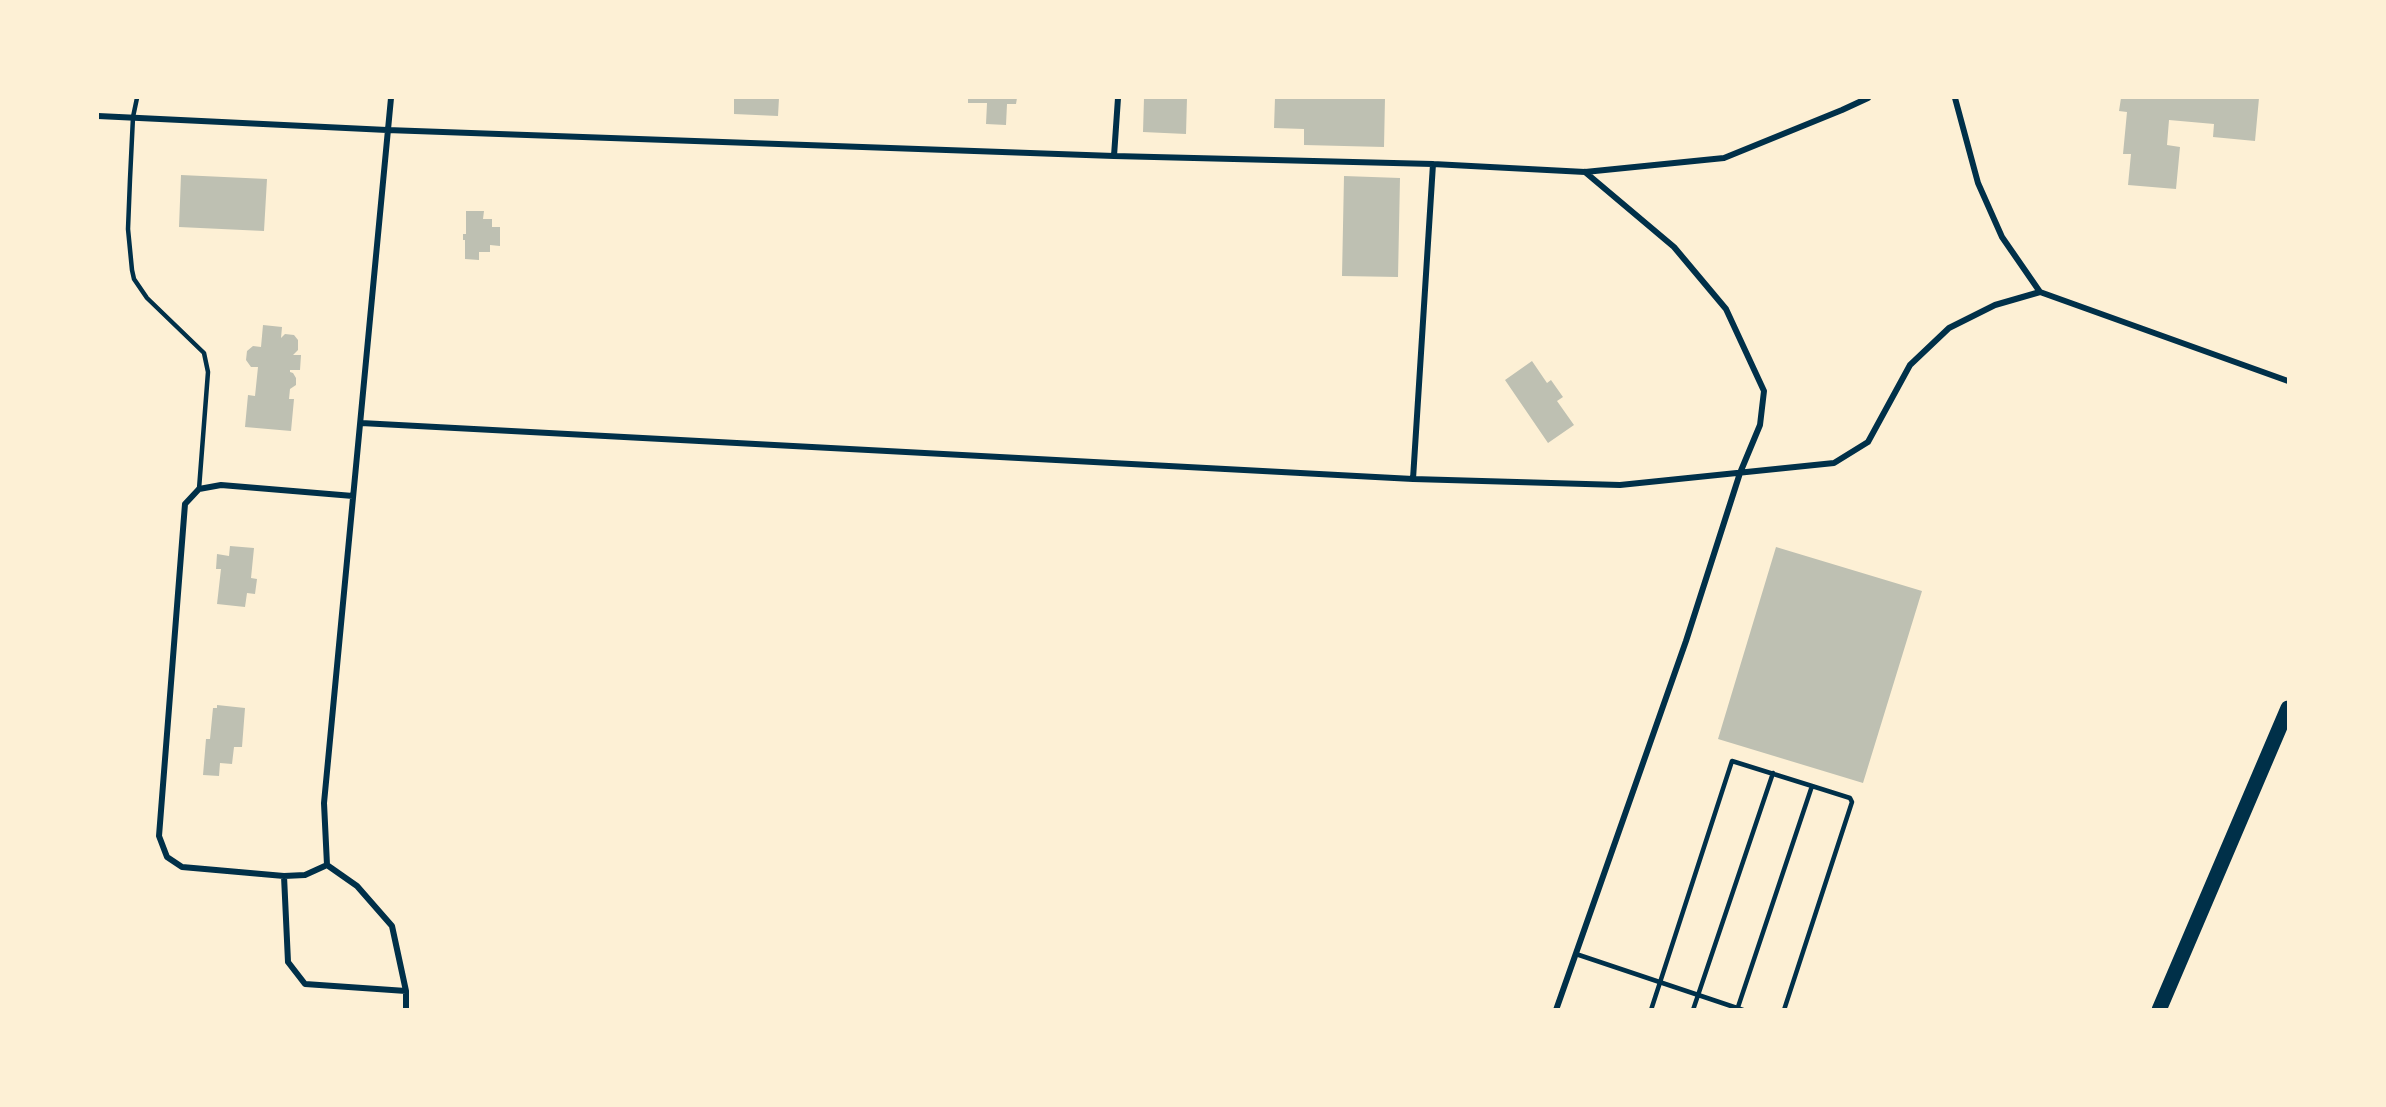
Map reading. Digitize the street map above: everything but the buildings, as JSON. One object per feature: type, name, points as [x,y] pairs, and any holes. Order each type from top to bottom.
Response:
[{"type":"main road","points":[[2159,1010],[2289,708]]},
{"type":"street","points":[[327,865],[324,803],[391,98]]},
{"type":"street","points":[[1114,156],[1118,98]]},
{"type":"street","points":[[98,116],[387,130],[1114,156],[1433,164],[1585,172],[1725,158],[1868,98]]},
{"type":"street","points":[[1955,98],[1978,183],[2002,237],[2040,292],[2289,381]]},
{"type":"street","points":[[1413,479],[1433,164]]},
{"type":"street","points":[[1556,1010],[1686,641],[1740,473],[1760,425],[1764,391],[1726,309],[1674,247],[1585,172]]},
{"type":"street","points":[[361,423],[1413,479],[1620,484],[1834,463],[1868,442],[1910,365],[1949,328],[1995,305],[2040,292]]},
{"type":"street","points":[[327,865],[305,875],[284,876],[182,867],[167,857],[159,836],[185,504],[199,489],[221,485],[353,496]]},
{"type":"street","points":[[327,865],[357,886],[392,926],[406,991],[406,1010]]},
{"type":"street","points":[[284,876],[288,962],[305,984],[406,991]]},
{"type":"lane","points":[[137,98],[133,117],[128,229],[134,279],[147,298],[204,353],[208,372],[199,489]]},
{"type":"lane","points":[[1651,1010],[1732,761],[1851,798],[1852,802],[1784,1010]]},
{"type":"lane","points":[[1693,1010],[1773,773]]},
{"type":"lane","points":[[1576,954],[1739,1009],[1812,786]]}]
